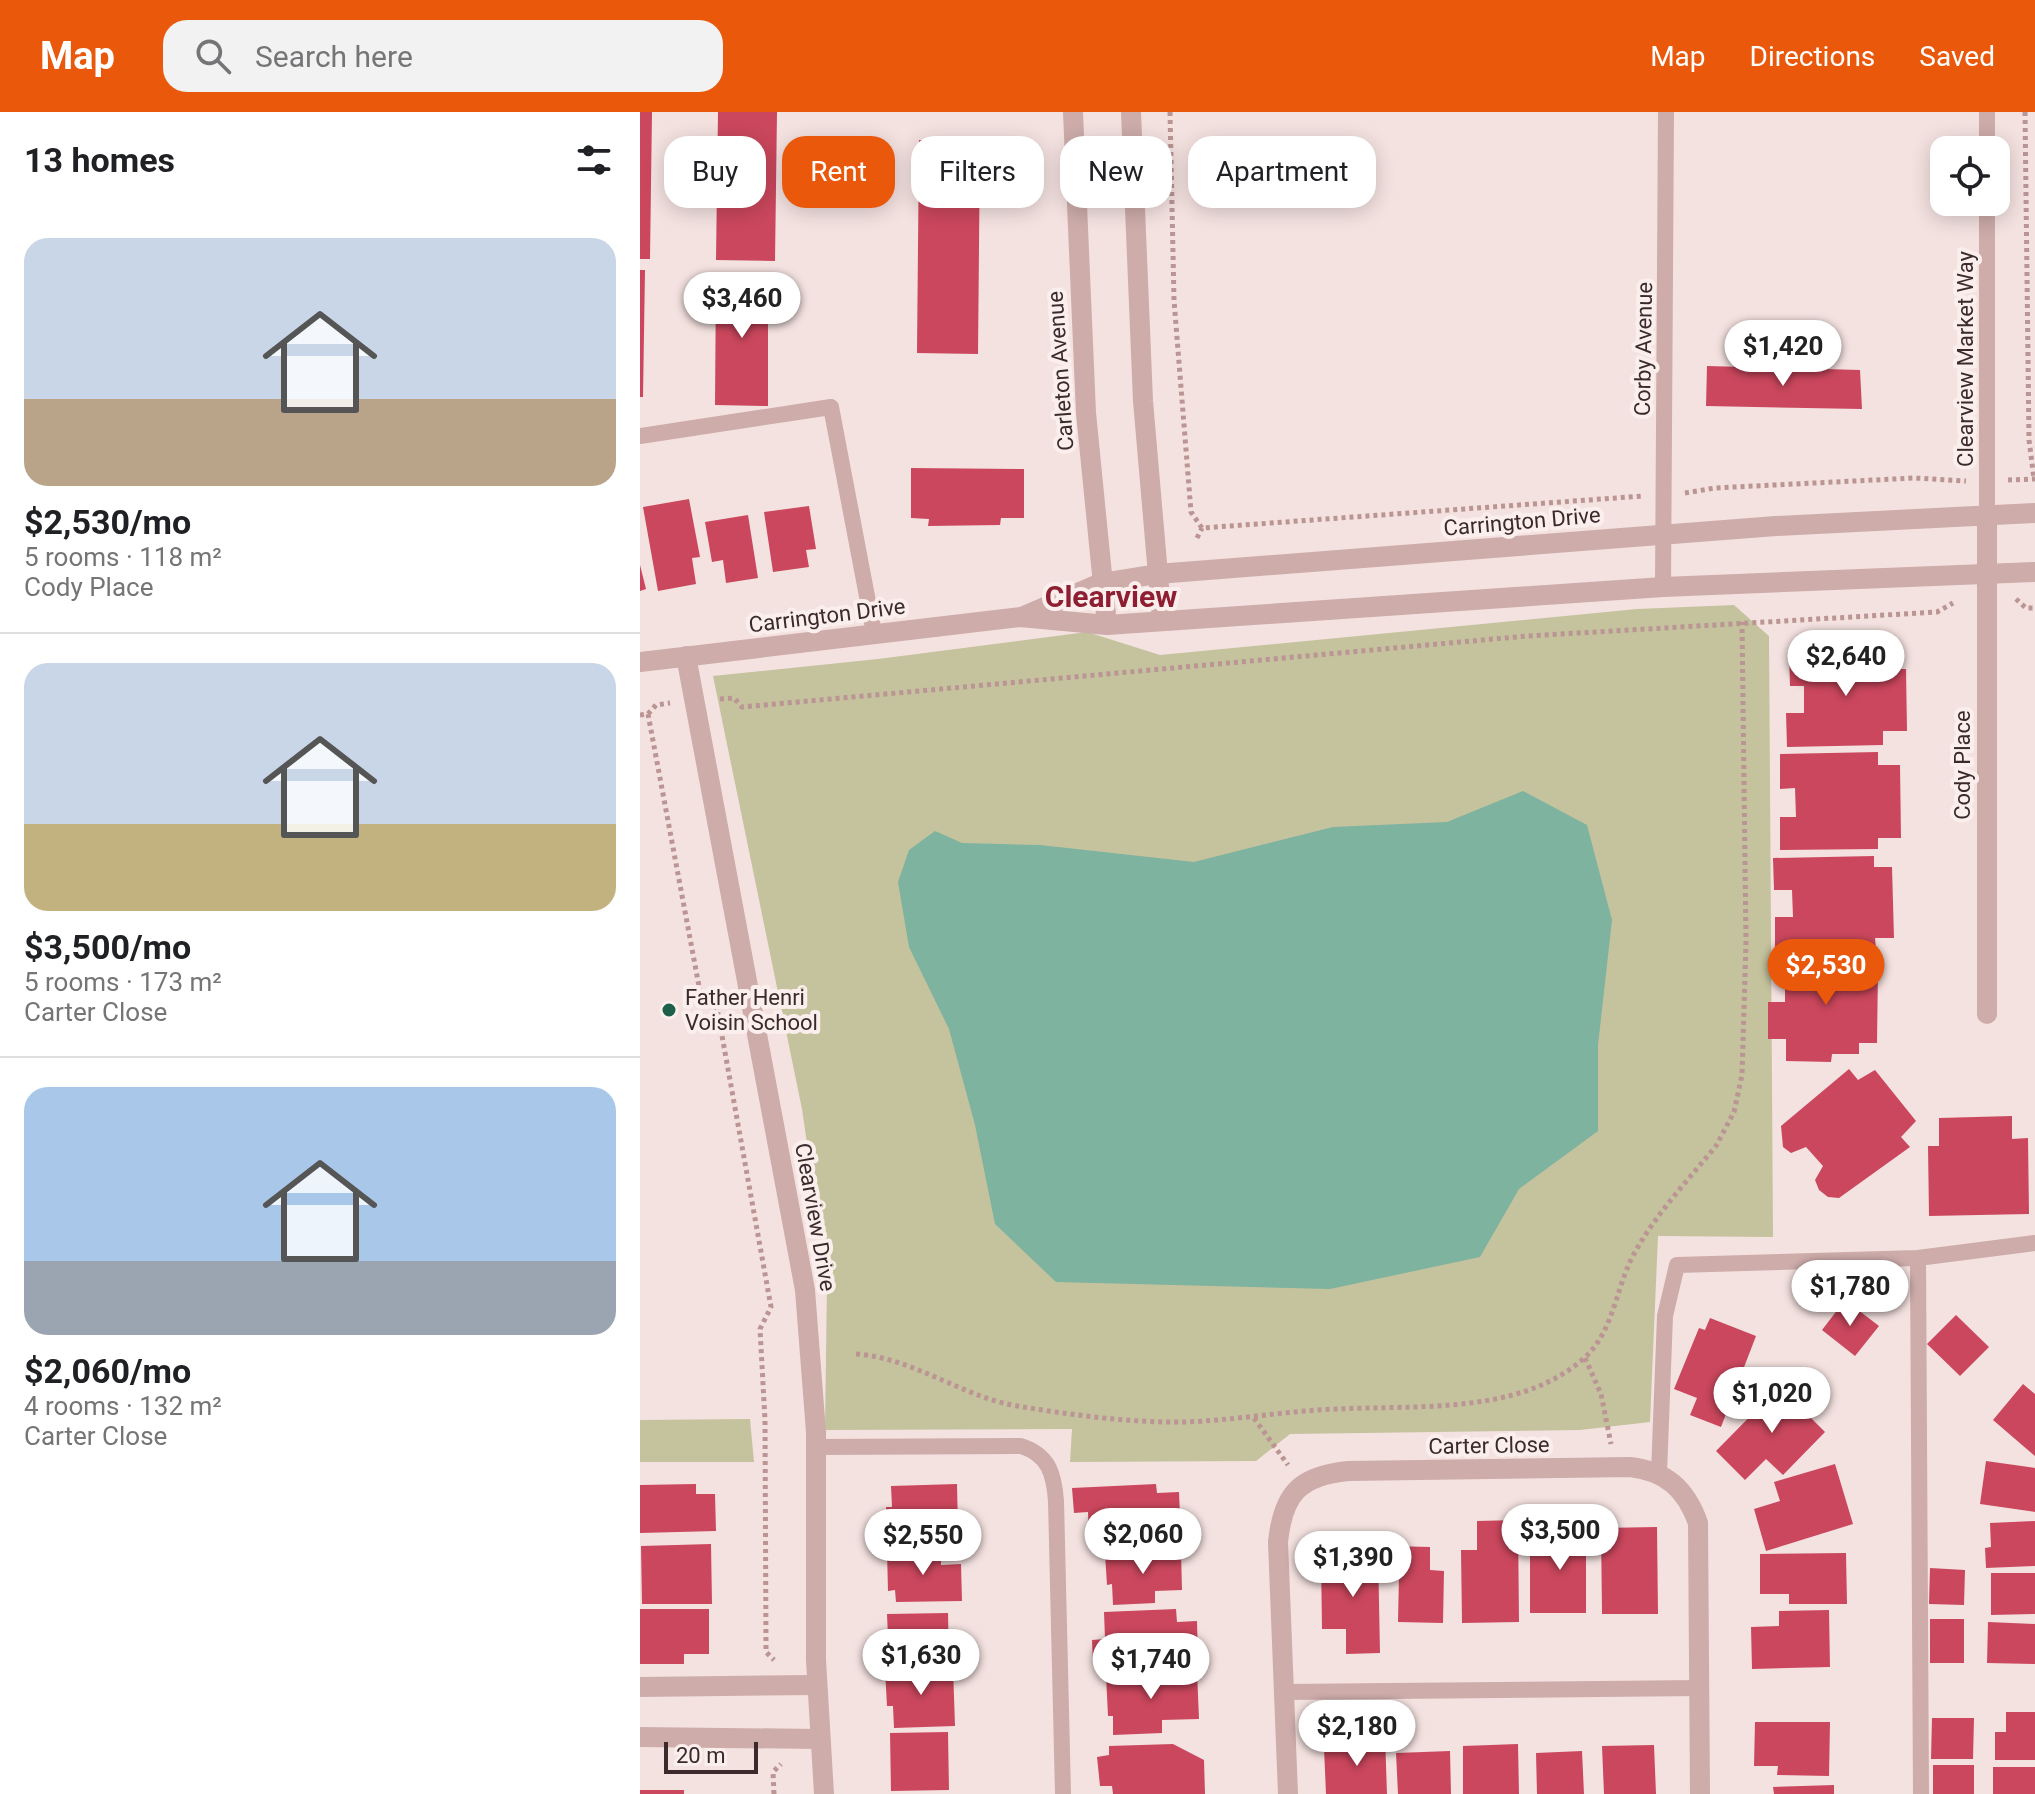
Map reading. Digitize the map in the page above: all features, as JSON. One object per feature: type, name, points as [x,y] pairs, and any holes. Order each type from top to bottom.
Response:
[{"type":"street","name":"Carleton Avenue","points":[[1073,112],[1077,260],[1101,583],[1107,625]]},
{"type":"street","points":[[1131,112],[1141,371],[1162,621]]},
{"type":"street","name":"Carrington Drive","points":[[1020,617],[1101,583],[1157,574],[1664,534],[2035,513]]},
{"type":"street","name":"Cody Place","points":[[1987,515],[1987,1014]]},
{"type":"street","name":"Carrington Drive","points":[[640,662],[1020,617],[1107,625],[1663,587],[2035,572]]},
{"type":"street","name":"Clearview Drive","points":[[686,656],[805,1290],[816,1447],[816,1685],[824,1794]]},
{"type":"street","name":"Carter Close","points":[[1302,1484],[1324,1473],[1348,1471],[1612,1468],[1659,1473]]},
{"type":"street","points":[[1659,1473],[1686,1497],[1698,1523],[1700,1794]]},
{"type":"street","points":[[1288,1794],[1278,1542],[1281,1517],[1292,1494],[1302,1484]]},
{"type":"street","points":[[640,1687],[816,1685]]},
{"type":"street","points":[[640,1737],[819,1739]]},
{"type":"lane","name":"Corby Avenue","points":[[1663,587],[1666,112]]},
{"type":"lane","points":[[1987,112],[1987,136]]},
{"type":"lane","name":"Clearview Market Way","points":[[1987,216],[1987,515]]},
{"type":"lane","points":[[640,436],[831,407],[874,633]]},
{"type":"lane","points":[[1659,1473],[1665,1316],[1677,1265],[1918,1258],[2035,1243]]},
{"type":"lane","points":[[1918,1258],[1921,1794]]},
{"type":"lane","points":[[816,1447],[1021,1446],[1044,1458],[1054,1477],[1056,1501],[1063,1794]]},
{"type":"lane","points":[[1284,1692],[1701,1688]]},
{"type":"path","points":[[1170,112],[1180,378],[1191,512],[1202,528]]},
{"type":"path","points":[[2025,112],[2029,451],[2035,479]]},
{"type":"path","points":[[2028,200],[2035,196]]},
{"type":"path","points":[[1704,492],[1715,488],[1914,478],[1946,481]]},
{"type":"path","points":[[1202,528],[1614,496],[1625,498]]},
{"type":"path","points":[[1197,538],[1202,528]]},
{"type":"path","points":[[2017,599],[2026,608],[2035,608]]},
{"type":"path","points":[[734,698],[742,707],[1311,653],[1742,622],[1937,612],[1953,603]]},
{"type":"path","points":[[856,1354],[886,1356],[987,1399],[1017,1406],[1132,1420],[1184,1422],[1487,1399],[1544,1384],[1585,1358],[1618,1302],[1633,1254],[1716,1146],[1728,1127],[1739,1093],[1746,942],[1742,622]]},
{"type":"path","points":[[640,715],[648,714],[656,705]]},
{"type":"path","points":[[648,714],[701,997],[717,1008],[771,1307],[760,1329],[765,1420],[766,1652],[777,1662]]},
{"type":"path","points":[[1585,1358],[1604,1406],[1612,1468]]},
{"type":"path","points":[[1254,1417],[1302,1484]]},
{"type":"path","points":[[774,1794],[773,1772],[782,1763]]},
{"type":"shaded area","points":[[1734,605],[1769,636],[1773,1237],[1658,1236],[1650,1422],[1580,1430],[1290,1434],[1256,1461],[1070,1462],[1072,1429],[825,1430],[827,1282],[802,1109],[713,676],[1087,632],[1160,655],[1637,609]]},
{"type":"shaded area","points":[[1523,791],[1587,825],[1612,920],[1598,1045],[1598,1131],[1519,1189],[1480,1257],[1330,1289],[1056,1282],[995,1224],[975,1125],[949,1029],[909,947],[898,882],[909,850],[935,831],[962,843],[1040,845],[1194,862],[1333,827],[1447,822]]},
{"type":"shaded area","points":[[750,1419],[754,1462],[640,1462],[640,1420]]},
{"type":"building","points":[[640,112],[652,112],[650,259],[640,259]]},
{"type":"building","points":[[718,112],[777,112],[775,261],[716,260],[717,208],[766,208],[766,136],[718,136]]},
{"type":"building","points":[[918,208],[979,208],[978,354],[917,353]]},
{"type":"building","points":[[640,270],[645,270],[643,397],[640,397]]},
{"type":"building","points":[[716,274],[768,274],[768,406],[715,405]]},
{"type":"building","points":[[1707,366],[1860,370],[1862,409],[1706,406]]},
{"type":"building","points":[[911,468],[1024,469],[1024,518],[1001,518],[1000,525],[928,526],[929,519],[911,518]]},
{"type":"building","points":[[689,499],[700,557],[692,558],[696,584],[658,591],[643,507]]},
{"type":"building","points":[[809,506],[816,549],[806,550],[809,567],[773,572],[764,512]]},
{"type":"building","points":[[748,515],[758,578],[726,583],[723,560],[712,562],[705,522]]},
{"type":"building","points":[[640,565],[646,589],[640,591]]},
{"type":"building","points":[[1885,649],[1885,669],[1906,669],[1907,731],[1883,731],[1883,745],[1787,747],[1786,713],[1804,713],[1804,686],[1790,686],[1789,651]]},
{"type":"building","points":[[1878,752],[1878,765],[1900,765],[1901,838],[1878,838],[1878,849],[1780,850],[1780,817],[1796,817],[1795,788],[1780,789],[1780,754]]},
{"type":"building","points":[[1874,856],[1874,867],[1892,867],[1894,938],[1875,938],[1876,949],[1775,950],[1775,917],[1793,917],[1792,890],[1774,890],[1773,858]]},
{"type":"building","points":[[1785,955],[1865,956],[1865,968],[1878,968],[1877,1043],[1859,1043],[1859,1054],[1832,1054],[1831,1062],[1786,1061],[1786,1039],[1768,1039],[1768,1002],[1785,1002]]},
{"type":"building","points":[[1849,1069],[1858,1080],[1875,1070],[1916,1121],[1901,1137],[1910,1147],[1839,1198],[1828,1197],[1819,1190],[1815,1180],[1823,1166],[1806,1147],[1791,1153],[1783,1147],[1781,1126]]},
{"type":"building","points":[[2012,1116],[2012,1139],[2028,1138],[2029,1214],[1929,1216],[1928,1146],[1939,1146],[1939,1118]]},
{"type":"building","points":[[1845,1300],[1879,1326],[1855,1356],[1822,1330]]},
{"type":"building","points":[[1956,1315],[1989,1347],[1960,1376],[1927,1344]]},
{"type":"building","points":[[1710,1318],[1756,1336],[1721,1427],[1690,1415],[1697,1398],[1674,1389],[1699,1328],[1705,1330]]},
{"type":"building","points":[[1787,1379],[1804,1396],[1796,1403],[1825,1432],[1783,1475],[1766,1459],[1745,1480],[1716,1451]]},
{"type":"building","points":[[2023,1384],[2035,1394],[2035,1456],[1993,1420]]},
{"type":"building","points":[[1986,1461],[2035,1468],[2035,1512],[1980,1504]]},
{"type":"building","points":[[1835,1464],[1853,1524],[1766,1551],[1754,1509],[1780,1501],[1774,1482]]},
{"type":"building","points":[[696,1484],[696,1494],[715,1494],[716,1531],[640,1533],[640,1485]]},
{"type":"building","points":[[957,1484],[958,1530],[893,1531],[893,1522],[887,1523],[886,1507],[892,1507],[891,1486]]},
{"type":"building","points":[[1156,1484],[1157,1493],[1179,1492],[1181,1540],[1089,1544],[1088,1512],[1074,1513],[1072,1488]]},
{"type":"building","points":[[1518,1520],[1519,1622],[1462,1623],[1461,1550],[1477,1550],[1477,1521]]},
{"type":"building","points":[[2035,1521],[2035,1566],[1986,1568],[1985,1548],[1991,1547],[1990,1523]]},
{"type":"building","points":[[1550,1523],[1586,1523],[1586,1613],[1530,1613],[1530,1548],[1550,1548]]},
{"type":"building","points":[[1657,1527],[1658,1614],[1602,1614],[1601,1528]]},
{"type":"building","points":[[711,1544],[712,1604],[642,1604],[641,1546]]},
{"type":"building","points":[[1391,1546],[1430,1547],[1430,1570],[1444,1571],[1443,1623],[1398,1622],[1399,1575],[1390,1574]]},
{"type":"building","points":[[1335,1548],[1350,1548],[1350,1552],[1378,1551],[1380,1653],[1346,1654],[1346,1629],[1322,1629],[1321,1560],[1335,1559]]},
{"type":"building","points":[[941,1550],[941,1565],[961,1564],[962,1601],[896,1602],[895,1590],[888,1591],[887,1551]]},
{"type":"building","points":[[1181,1551],[1182,1590],[1155,1591],[1155,1603],[1113,1605],[1112,1584],[1107,1585],[1105,1554]]},
{"type":"building","points":[[1846,1553],[1847,1604],[1789,1604],[1789,1594],[1760,1594],[1760,1554]]},
{"type":"building","points":[[1930,1568],[1965,1570],[1964,1605],[1929,1604]]},
{"type":"building","points":[[1991,1573],[2035,1573],[2035,1614],[1991,1615]]},
{"type":"building","points":[[640,1609],[709,1609],[709,1654],[684,1654],[684,1664],[640,1664]]},
{"type":"building","points":[[1176,1609],[1177,1622],[1197,1621],[1198,1659],[1093,1664],[1092,1640],[1105,1639],[1104,1612]]},
{"type":"building","points":[[1829,1610],[1830,1667],[1752,1669],[1751,1627],[1779,1626],[1779,1611]]},
{"type":"building","points":[[948,1613],[949,1661],[889,1661],[887,1614]]},
{"type":"building","points":[[1930,1619],[1964,1619],[1964,1663],[1930,1663]]},
{"type":"building","points":[[1988,1622],[2035,1624],[2035,1664],[1987,1663]]},
{"type":"building","points":[[953,1667],[955,1726],[894,1728],[893,1706],[887,1706],[885,1670]]},
{"type":"building","points":[[1197,1671],[1199,1719],[1162,1720],[1162,1733],[1113,1735],[1113,1716],[1108,1716],[1106,1675]]},
{"type":"building","points":[[2006,1712],[2035,1712],[2035,1760],[1995,1760],[1995,1732],[2006,1732]]},
{"type":"building","points":[[1932,1718],[1974,1718],[1973,1759],[1931,1759]]},
{"type":"building","points":[[1755,1722],[1830,1722],[1829,1776],[1777,1775],[1778,1766],[1754,1766]]},
{"type":"building","points":[[948,1732],[949,1790],[891,1791],[890,1733]]},
{"type":"building","points":[[1385,1736],[1387,1794],[1326,1794],[1324,1748],[1363,1747],[1363,1737]]},
{"type":"building","points":[[1173,1744],[1204,1760],[1205,1794],[1113,1794],[1112,1786],[1100,1786],[1097,1757],[1109,1755],[1109,1746]]},
{"type":"building","points":[[1518,1744],[1519,1794],[1463,1794],[1463,1746]]},
{"type":"building","points":[[1654,1745],[1656,1794],[1604,1794],[1602,1746]]},
{"type":"building","points":[[1450,1751],[1451,1794],[1398,1794],[1396,1753]]},
{"type":"building","points":[[1582,1751],[1584,1794],[1537,1794],[1536,1753]]},
{"type":"building","points":[[1933,1765],[1974,1765],[1974,1794],[1933,1794]]},
{"type":"building","points":[[1993,1767],[2035,1767],[2035,1794],[1993,1794]]},
{"type":"building","points":[[1834,1785],[1834,1794],[1774,1794],[1773,1787]]},
{"type":"building","points":[[640,1790],[684,1790],[684,1794],[640,1794]]},
{"type":"place","name":"Father Henri Voisin School","points":[[669,1010]]},
{"type":"district","name":"Clearview","points":[[1111,597]]}]
